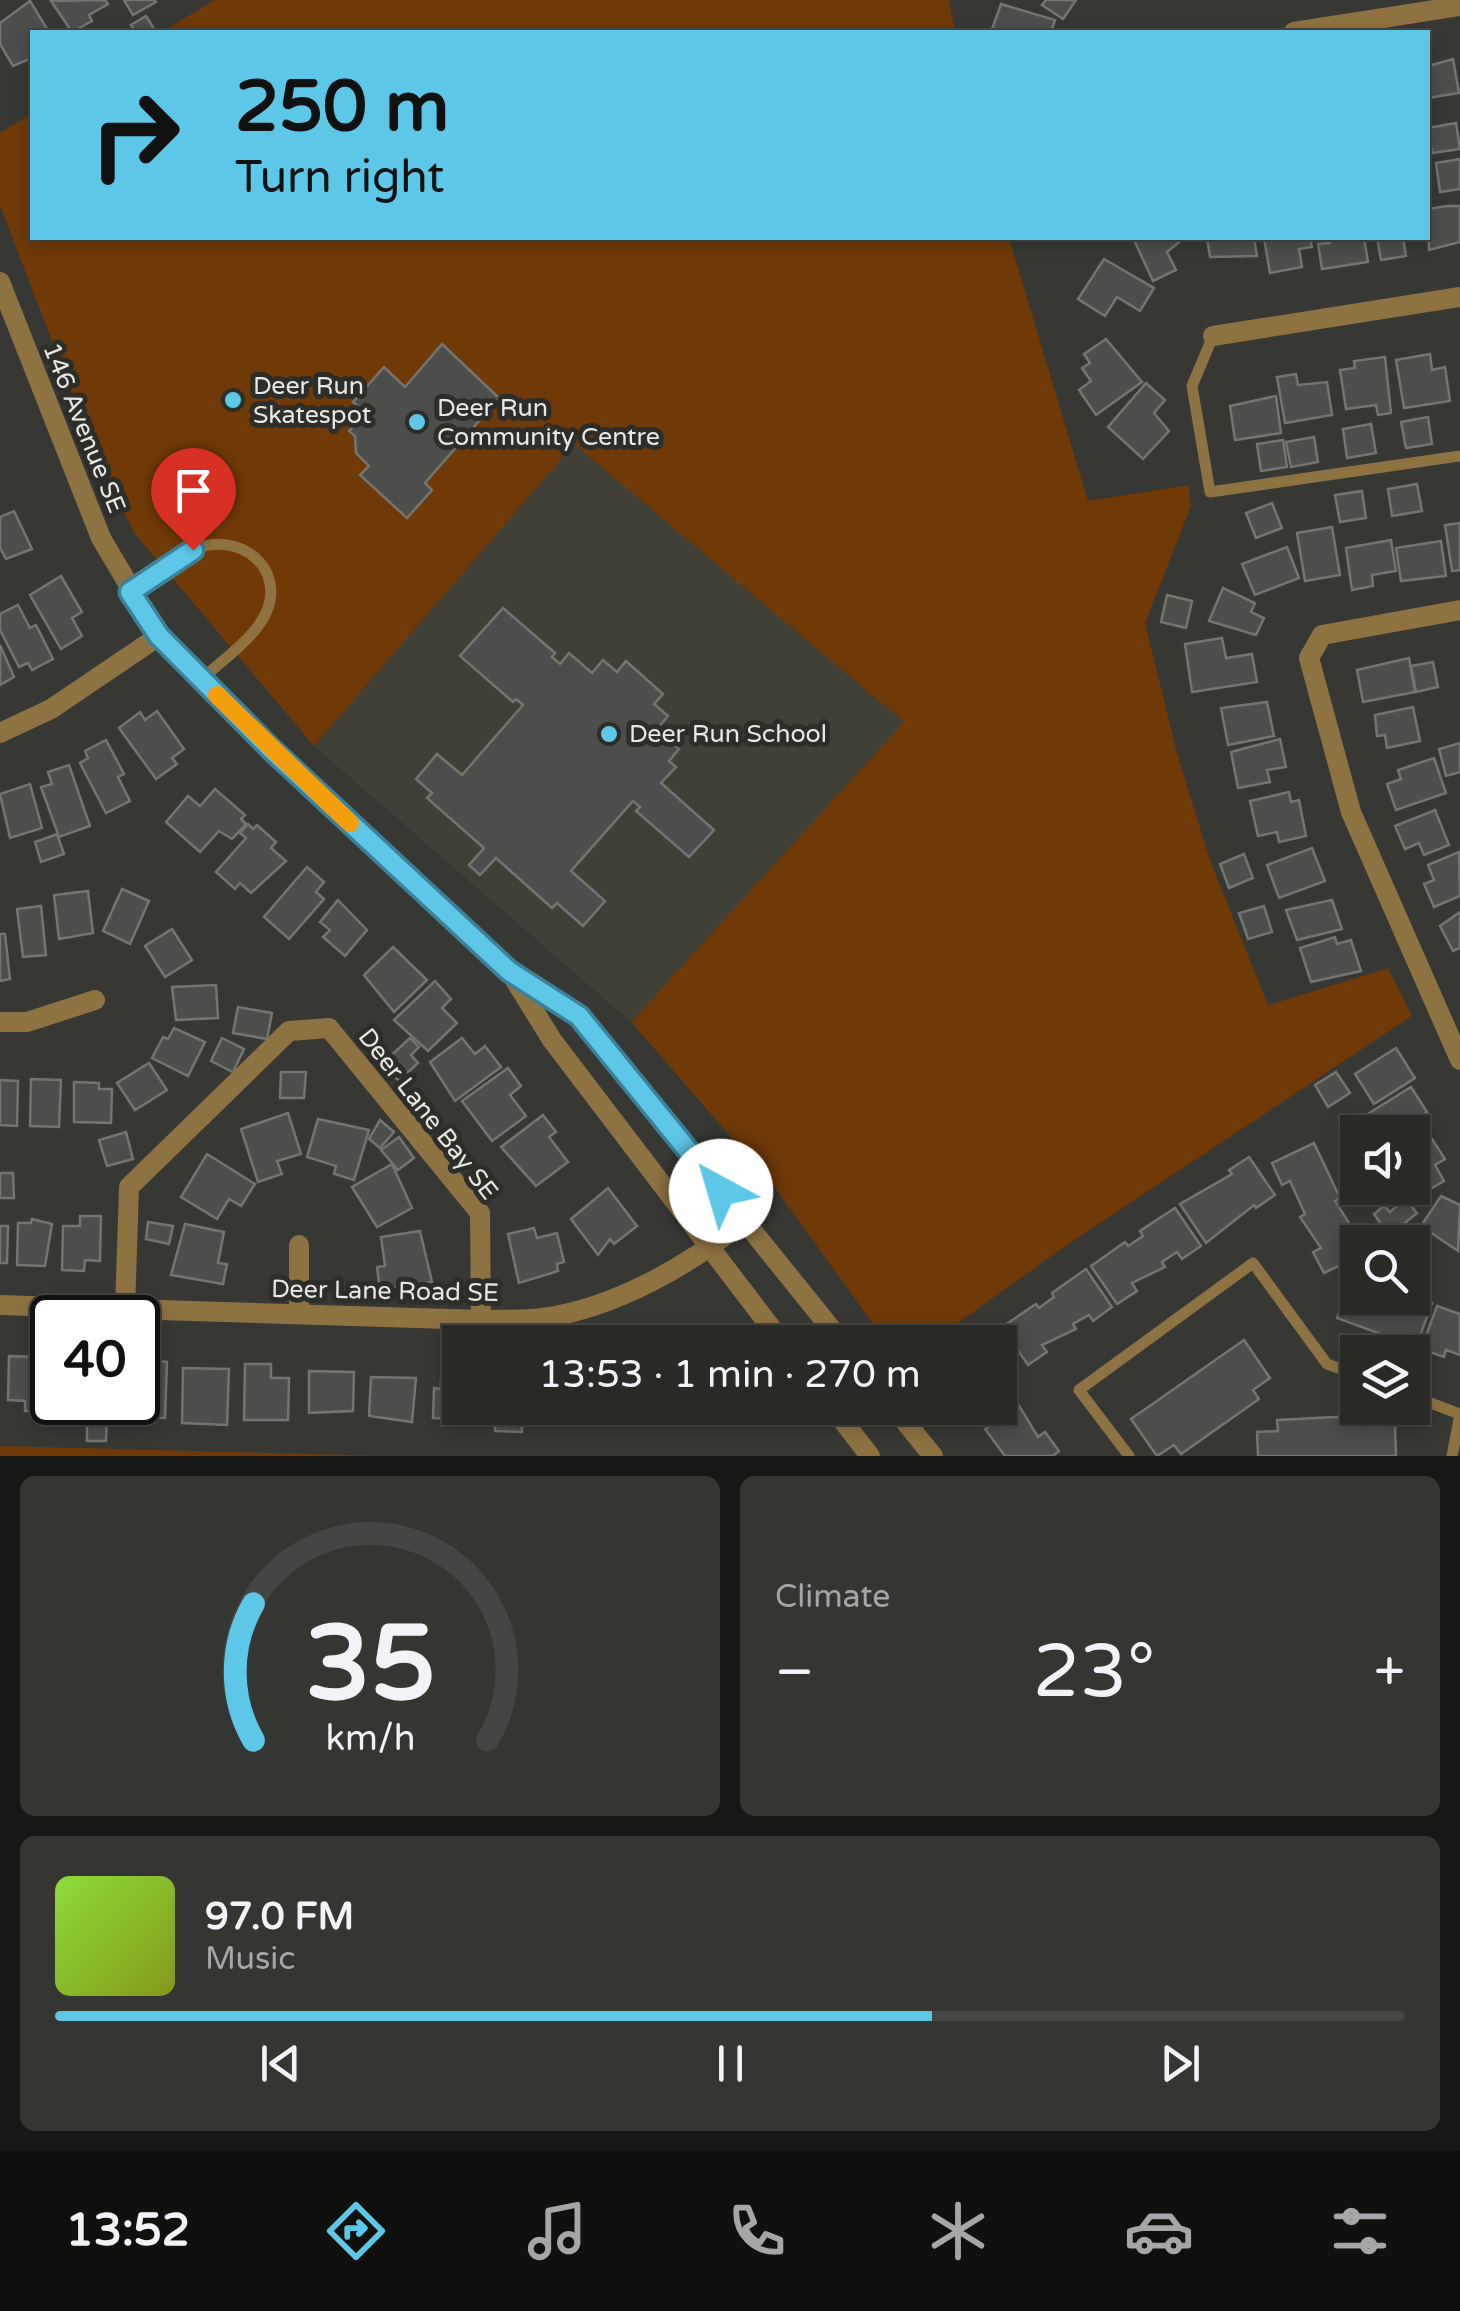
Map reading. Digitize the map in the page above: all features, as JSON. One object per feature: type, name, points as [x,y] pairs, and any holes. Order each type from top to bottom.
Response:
[{"type":"street","points":[[1307,30],[1460,6]]},
{"type":"street","name":"146 Avenue SE","points":[[0,282],[100,538],[159,636],[509,971],[579,1016],[828,1325]]},
{"type":"street","points":[[1213,336],[1460,297]]},
{"type":"street","points":[[1460,610],[1322,635],[1309,658],[1351,812],[1460,1060]]},
{"type":"street","points":[[0,733],[51,709],[159,636]]},
{"type":"street","name":"146 Avenue SE","points":[[509,971],[552,1040],[769,1325]]},
{"type":"street","points":[[0,1022],[27,1022],[95,1000]]},
{"type":"street","name":"Deer Lane Bay SE","points":[[125,1295],[129,1187],[289,1031],[329,1028],[480,1212],[480,1320]]},
{"type":"street","name":"Deer Lane Road SE","points":[[160,1311],[480,1320],[544,1318],[594,1303],[709,1249],[744,1220]]},
{"type":"street","points":[[299,1245],[299,1314]]},
{"type":"street","name":"Deer Lane Road SE","points":[[0,1305],[30,1306]]},
{"type":"street","points":[[845,1425],[870,1456]]},
{"type":"street","points":[[908,1425],[933,1456]]},
{"type":"lane","points":[[1213,336],[1192,386],[1210,492],[1460,456]]},
{"type":"lane","points":[[130,592],[193,550],[220,542],[248,549],[267,574],[268,610],[247,639],[201,680]]},
{"type":"lane","points":[[1129,1456],[1079,1390],[1254,1263],[1327,1364],[1340,1369]]},
{"type":"lane","points":[[1430,1403],[1460,1414],[1452,1456]]},
{"type":"shaded area","points":[[214,0],[949,0],[955,30],[165,30]]},
{"type":"shaded area","points":[[30,114],[30,240],[1010,240],[1088,501],[1188,485],[1191,506],[1145,623],[1178,757],[1211,863],[1268,1005],[1388,968],[1412,1016],[1067,1245],[955,1325],[874,1325],[775,1188],[631,1022],[904,722],[574,444],[314,746],[135,534],[98,462],[0,205],[0,133]]},
{"type":"shaded area","name":"Deer Run School","points":[[574,443],[905,723],[631,1022],[314,746]]},
{"type":"shaded area","points":[[0,1446],[388,1456],[0,1456]]},
{"type":"building","points":[[105,0],[108,4],[89,15],[92,21],[71,30],[51,1]]},
{"type":"building","points":[[124,0],[155,0],[156,2],[133,15]]},
{"type":"building","points":[[1046,0],[1076,0],[1063,19],[1042,5]]},
{"type":"building","points":[[30,1],[48,30],[30,30],[30,59],[13,66],[0,44],[0,23]]},
{"type":"building","points":[[1001,4],[1055,20],[1052,30],[992,30]]},
{"type":"building","points":[[146,16],[155,30],[134,30],[131,25]]},
{"type":"building","points":[[1453,59],[1459,93],[1430,98],[1430,65]]},
{"type":"building","points":[[1456,123],[1460,149],[1432,153],[1430,128]]},
{"type":"building","points":[[1460,159],[1460,189],[1440,192],[1436,163]]},
{"type":"building","points":[[1460,206],[1460,242],[1429,250],[1430,209]]},
{"type":"building","points":[[1134,240],[1182,240],[1167,252],[1176,270],[1153,281]]},
{"type":"building","points":[[1207,240],[1254,240],[1257,256],[1210,257]]},
{"type":"building","points":[[1264,240],[1310,240],[1312,247],[1299,249],[1302,267],[1270,273]]},
{"type":"building","points":[[1329,240],[1364,240],[1368,262],[1322,269],[1318,244],[1330,243]]},
{"type":"building","points":[[1377,240],[1403,240],[1406,256],[1381,260]]},
{"type":"building","points":[[1104,259],[1154,288],[1140,311],[1117,297],[1105,316],[1078,299]]},
{"type":"building","points":[[1106,339],[1142,382],[1096,415],[1079,390],[1091,381],[1082,368],[1090,363],[1084,354]]},
{"type":"building","name":"Deer Run Community Centre","points":[[442,344],[499,398],[425,483],[432,490],[407,518],[360,475],[369,466],[356,453],[355,436],[349,431],[366,413],[353,402],[384,367],[405,387]]},
{"type":"building","points":[[1430,354],[1432,370],[1445,367],[1450,401],[1404,408],[1396,360]]},
{"type":"building","points":[[1385,357],[1391,413],[1378,415],[1376,405],[1346,409],[1340,370],[1355,368],[1354,361]]},
{"type":"building","points":[[1296,374],[1298,385],[1327,382],[1332,415],[1285,423],[1277,377]]},
{"type":"building","points":[[1146,383],[1165,400],[1154,413],[1169,431],[1143,459],[1108,427]]},
{"type":"building","points":[[1276,396],[1281,433],[1235,440],[1230,406]]},
{"type":"building","points":[[1428,417],[1432,444],[1406,448],[1401,422]]},
{"type":"building","points":[[1371,424],[1376,453],[1347,458],[1343,429]]},
{"type":"building","points":[[1314,437],[1318,462],[1291,467],[1286,442]]},
{"type":"building","points":[[1283,440],[1287,467],[1261,471],[1257,444]]},
{"type":"building","points":[[1417,484],[1422,511],[1392,516],[1388,489]]},
{"type":"building","points":[[1362,491],[1366,518],[1340,522],[1335,495]]},
{"type":"building","points":[[1272,503],[1282,528],[1256,538],[1246,513]]},
{"type":"building","points":[[14,511],[32,549],[6,559],[0,548],[0,517]]},
{"type":"building","points":[[1460,523],[1460,570],[1452,571],[1445,525]]},
{"type":"building","points":[[1332,527],[1340,575],[1305,581],[1297,533]]},
{"type":"building","points":[[1391,540],[1396,571],[1372,575],[1373,586],[1352,590],[1346,548]]},
{"type":"building","points":[[1441,541],[1446,576],[1401,581],[1396,548]]},
{"type":"building","points":[[1287,547],[1299,578],[1255,595],[1242,564]]},
{"type":"building","points":[[61,576],[82,612],[72,618],[82,636],[61,649],[30,595]]},
{"type":"building","points":[[1223,588],[1255,603],[1251,612],[1264,618],[1256,635],[1209,621]]},
{"type":"building","points":[[1167,595],[1192,601],[1186,628],[1161,622]]},
{"type":"building","points":[[18,605],[30,628],[36,625],[53,659],[32,670],[28,663],[19,667],[0,630],[0,614]]},
{"type":"building","points":[[503,608],[555,653],[552,657],[560,664],[569,653],[592,673],[603,660],[617,672],[626,661],[663,694],[654,704],[668,716],[656,730],[679,749],[669,761],[676,767],[661,783],[714,830],[689,857],[636,811],[640,807],[633,801],[571,871],[605,901],[583,926],[557,903],[552,908],[496,858],[480,875],[469,865],[484,848],[427,798],[432,793],[416,779],[437,754],[462,775],[523,705],[516,699],[513,702],[460,656]]},
{"type":"building","points":[[1222,638],[1226,658],[1252,654],[1257,682],[1192,692],[1185,644]]},
{"type":"building","points":[[0,645],[14,677],[0,685]]},
{"type":"building","points":[[1409,658],[1415,692],[1363,702],[1357,670]]},
{"type":"building","points":[[1433,662],[1438,687],[1416,692],[1411,666]]},
{"type":"building","points":[[1267,702],[1274,736],[1228,745],[1221,708]]},
{"type":"building","points":[[1413,707],[1420,741],[1387,748],[1385,735],[1377,736],[1375,715]]},
{"type":"building","points":[[157,711],[184,749],[172,758],[177,764],[156,779],[119,728],[140,712],[145,720]]},
{"type":"building","points":[[1280,739],[1286,767],[1267,770],[1270,782],[1238,788],[1231,752]]},
{"type":"building","points":[[106,740],[124,774],[118,777],[130,801],[106,813],[80,763],[88,758],[85,751]]},
{"type":"building","points":[[1460,743],[1460,772],[1446,776],[1439,749]]},
{"type":"building","points":[[1434,758],[1446,793],[1396,810],[1387,784],[1401,779],[1398,770]]},
{"type":"building","points":[[69,765],[90,826],[59,837],[41,787],[52,784],[48,772]]},
{"type":"building","points":[[30,784],[42,828],[10,838],[0,794]]},
{"type":"building","points":[[215,789],[245,815],[241,819],[246,824],[232,839],[219,831],[200,852],[166,822],[188,796],[200,806]]},
{"type":"building","points":[[1289,792],[1291,802],[1299,800],[1306,836],[1279,842],[1277,832],[1258,836],[1250,801]]},
{"type":"building","points":[[1435,810],[1449,845],[1424,855],[1419,843],[1405,849],[1395,826]]},
{"type":"building","points":[[248,824],[253,829],[257,825],[276,842],[271,848],[286,861],[251,893],[240,883],[235,889],[216,872],[246,838],[240,833]]},
{"type":"building","points":[[57,834],[64,854],[41,862],[35,842]]},
{"type":"building","points":[[1312,848],[1325,881],[1279,898],[1267,865]]},
{"type":"building","points":[[1459,852],[1460,896],[1434,907],[1424,884],[1434,880],[1428,865]]},
{"type":"building","points":[[1244,854],[1253,878],[1229,888],[1220,864]]},
{"type":"building","points":[[307,867],[324,882],[316,892],[324,899],[289,939],[264,917]]},
{"type":"building","points":[[122,889],[149,901],[130,944],[103,931]]},
{"type":"building","points":[[88,891],[93,933],[59,939],[54,895]]},
{"type":"building","points":[[338,900],[367,930],[345,956],[323,937],[330,930],[320,922]]},
{"type":"building","points":[[1332,900],[1342,929],[1297,940],[1286,910]]},
{"type":"building","points":[[41,906],[46,955],[23,957],[17,909]]},
{"type":"building","points":[[1264,906],[1272,932],[1248,939],[1239,913]]},
{"type":"building","points":[[1460,912],[1460,948],[1453,951],[1440,926]]},
{"type":"building","points":[[172,929],[192,960],[165,977],[145,946]]},
{"type":"building","points":[[0,934],[5,934],[10,979],[0,981]]},
{"type":"building","points":[[1335,937],[1337,944],[1351,940],[1361,971],[1311,982],[1300,948]]},
{"type":"building","points":[[393,947],[427,980],[394,1012],[364,975]]},
{"type":"building","points":[[435,981],[451,999],[442,1008],[457,1023],[428,1051],[394,1020]]},
{"type":"building","points":[[216,985],[218,1018],[176,1020],[172,987]]},
{"type":"building","points":[[238,1007],[272,1013],[267,1039],[233,1033]]},
{"type":"building","points":[[174,1028],[205,1042],[188,1076],[152,1058],[163,1037],[168,1039]]},
{"type":"building","points":[[222,1038],[244,1049],[233,1072],[211,1061]]},
{"type":"building","points":[[410,1038],[419,1047],[411,1055],[418,1063],[399,1081],[382,1064]]},
{"type":"building","points":[[462,1038],[475,1054],[485,1046],[501,1067],[455,1101],[430,1062]]},
{"type":"building","points":[[1396,1048],[1415,1078],[1374,1104],[1355,1074]]},
{"type":"building","points":[[149,1063],[167,1090],[135,1110],[117,1083]]},
{"type":"building","points":[[508,1068],[521,1086],[510,1095],[526,1116],[492,1141],[462,1101]]},
{"type":"building","points":[[281,1072],[306,1072],[304,1098],[280,1098]]},
{"type":"building","points":[[1336,1072],[1350,1093],[1328,1107],[1315,1085]]},
{"type":"building","points":[[31,1079],[61,1080],[59,1127],[30,1126]]},
{"type":"building","points":[[0,1080],[18,1081],[17,1126],[0,1125]]},
{"type":"building","points":[[74,1082],[99,1083],[99,1089],[112,1089],[111,1123],[74,1122]]},
{"type":"building","points":[[1411,1087],[1427,1112],[1423,1115],[1366,1115]]},
{"type":"building","points":[[288,1113],[301,1154],[277,1161],[282,1174],[258,1182],[241,1129]]},
{"type":"building","points":[[543,1115],[556,1132],[549,1137],[568,1162],[536,1186],[501,1147]]},
{"type":"building","points":[[318,1119],[369,1130],[354,1180],[334,1174],[336,1166],[307,1157]]},
{"type":"building","points":[[380,1120],[394,1132],[380,1148],[369,1139]]},
{"type":"building","points":[[126,1132],[133,1159],[107,1166],[99,1140]]},
{"type":"building","points":[[399,1137],[414,1158],[398,1170],[381,1150]]},
{"type":"building","points":[[1430,1140],[1445,1159],[1435,1165],[1444,1181],[1430,1189]]},
{"type":"building","points":[[1314,1143],[1340,1198],[1335,1201],[1350,1225],[1340,1225],[1340,1265],[1324,1273],[1313,1252],[1321,1248],[1300,1217],[1305,1214],[1290,1181],[1282,1185],[1272,1163]]},
{"type":"building","points":[[207,1154],[255,1184],[241,1206],[229,1199],[217,1219],[181,1197]]},
{"type":"building","points":[[1249,1157],[1275,1195],[1256,1208],[1254,1205],[1206,1243],[1180,1204],[1232,1174],[1229,1170]]},
{"type":"building","points":[[392,1164],[412,1208],[377,1227],[352,1187]]},
{"type":"building","points":[[0,1173],[13,1173],[14,1198],[0,1198]]},
{"type":"building","points":[[608,1188],[637,1226],[614,1244],[610,1239],[598,1255],[571,1219]]},
{"type":"building","points":[[1441,1196],[1460,1205],[1458,1251],[1430,1232],[1430,1225],[1422,1225]]},
{"type":"building","points":[[1398,1205],[1410,1205],[1417,1213],[1402,1225],[1382,1225],[1374,1214],[1384,1206],[1390,1212]]},
{"type":"building","points":[[1175,1208],[1201,1246],[1182,1259],[1177,1252],[1162,1262],[1165,1267],[1132,1283],[1137,1291],[1117,1304],[1091,1266],[1125,1242],[1128,1246],[1143,1236],[1140,1231]]},
{"type":"building","points":[[80,1216],[101,1216],[100,1261],[85,1260],[84,1271],[62,1270],[63,1226],[80,1226]]},
{"type":"building","points":[[32,1219],[52,1224],[45,1266],[17,1265],[18,1223],[31,1223]]},
{"type":"building","points":[[148,1222],[173,1226],[169,1244],[146,1239]]},
{"type":"building","points":[[185,1224],[224,1232],[218,1263],[227,1264],[223,1284],[171,1275]]},
{"type":"building","points":[[0,1226],[8,1226],[7,1263],[0,1263]]},
{"type":"building","points":[[534,1228],[537,1238],[557,1233],[564,1262],[557,1264],[558,1271],[519,1283],[508,1234]]},
{"type":"building","points":[[420,1231],[432,1282],[380,1289],[377,1267],[385,1266],[381,1237]]},
{"type":"building","points":[[1086,1269],[1112,1307],[1093,1321],[1089,1315],[1073,1324],[1076,1329],[1042,1345],[1047,1352],[1028,1365],[1017,1349],[1017,1325],[1005,1325],[1036,1304],[1039,1308],[1054,1297],[1052,1293]]},
{"type":"building","points":[[1437,1306],[1460,1314],[1460,1355],[1446,1350],[1444,1357],[1430,1352],[1430,1335],[1426,1335]]},
{"type":"building","points":[[1340,1310],[1340,1315],[1428,1315],[1420,1335],[1383,1335],[1337,1318]]},
{"type":"building","points":[[1244,1340],[1270,1378],[1253,1390],[1259,1399],[1181,1454],[1174,1445],[1157,1456],[1131,1419]]},
{"type":"building","points":[[9,1356],[30,1357],[30,1411],[25,1411],[25,1401],[8,1400]]},
{"type":"building","points":[[160,1361],[167,1362],[165,1418],[160,1418]]},
{"type":"building","points":[[245,1364],[271,1364],[271,1378],[289,1378],[288,1420],[244,1420]]},
{"type":"building","points":[[183,1368],[229,1369],[227,1425],[182,1423]]},
{"type":"building","points":[[309,1371],[354,1372],[353,1411],[309,1413]]},
{"type":"building","points":[[371,1377],[416,1378],[412,1422],[369,1416]]},
{"type":"building","points":[[441,1380],[442,1418],[433,1418],[434,1388],[441,1389]]},
{"type":"building","points":[[1017,1402],[1038,1437],[1045,1432],[1059,1451],[1053,1456],[1005,1456],[985,1429],[1017,1425]]},
{"type":"building","points":[[1340,1417],[1340,1425],[1395,1425],[1396,1456],[1258,1456],[1257,1432],[1278,1431],[1277,1420]]},
{"type":"building","points":[[87,1425],[107,1425],[106,1441],[87,1441]]},
{"type":"building","points":[[495,1425],[522,1425],[522,1432],[495,1431]]},
{"type":"slow traffic","points":[[217,695],[350,823]]},
{"type":"place","name":"Deer Run Skatespot","points":[[233,400]]},
{"type":"place","name":"Deer Run Community Centre","points":[[417,422]]},
{"type":"place","name":"Deer Run School","points":[[609,734]]},
{"type":"route","points":[[193,550],[130,592],[159,636],[272,750],[509,971],[579,1016],[721,1191]]}]
